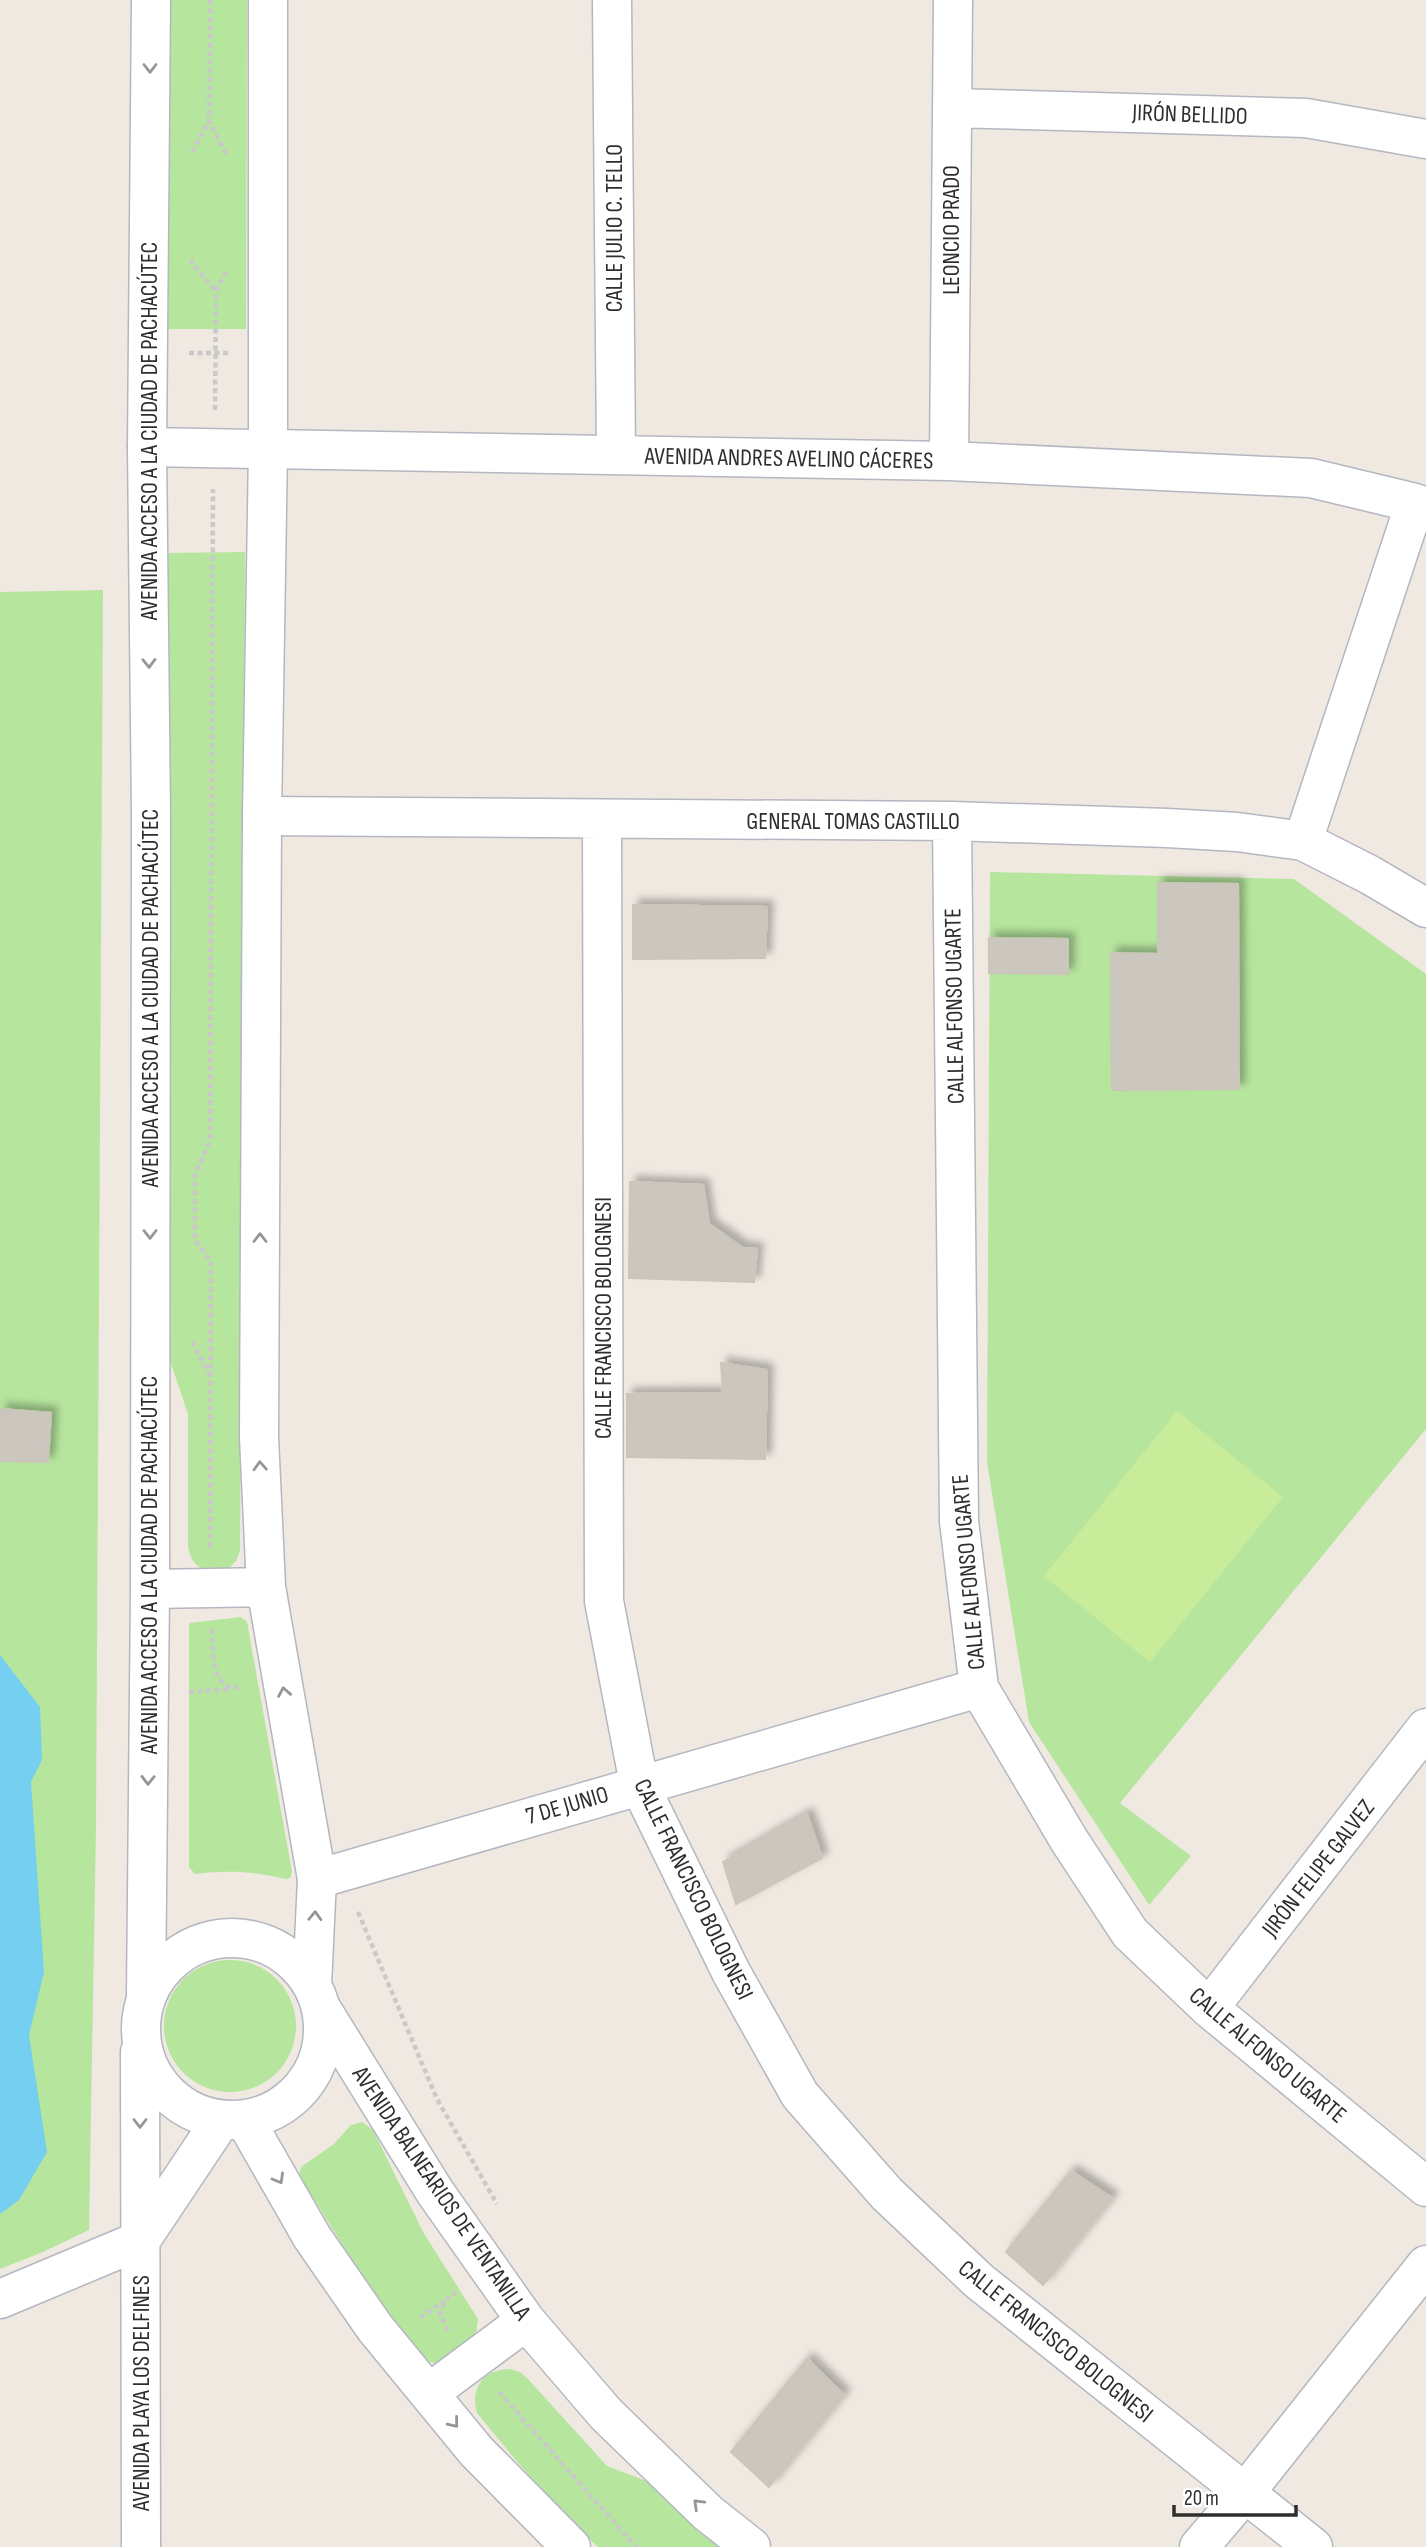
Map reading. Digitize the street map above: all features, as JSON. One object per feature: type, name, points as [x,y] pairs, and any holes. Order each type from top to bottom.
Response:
[{"type":"street","name":"AVENIDA ACCESO A LA CIUDAD DE PACHACÚTEC","points":[[143,2013],[150,1589],[151,815],[147,447],[150,0]]},
{"type":"street","points":[[268,0],[268,449],[262,816],[259,1437],[267,1587],[317,1878],[317,1996],[323,2038],[315,2068],[298,2093],[274,2110],[233,2120],[196,2113],[173,2099],[155,2080],[144,2057],[143,2013],[161,1970],[183,1951],[210,1940],[240,1937],[268,1945],[293,1962],[317,1996]]},
{"type":"street","name":"CALLE JULIO C. TELLO","points":[[612,0],[616,455]]},
{"type":"street","name":"LEONCIO PRADO","points":[[949,461],[953,0]]},
{"type":"street","name":"JIRÓN BELLIDO","points":[[952,108],[1306,118],[1426,139]]},
{"type":"street","name":"AVENIDA ANDRES AVELINO CÁCERES","points":[[147,447],[949,461],[1311,478],[1421,505]]},
{"type":"street","points":[[1303,841],[1421,505]]},
{"type":"street","name":"GENERAL TOMAS CASTILLO","points":[[262,816],[952,821],[1237,832],[1303,841],[1370,875],[1426,908]]},
{"type":"street","name":"CALLE FRANCISCO BOLOGNESI","points":[[602,820],[604,1601],[639,1784],[731,1972],[800,2095],[887,2194],[979,2281],[1314,2547]]},
{"type":"street","name":"CALLE ALFONSO UGARTE","points":[[952,821],[959,1521],[979,1688],[1069,1840],[1130,1933],[1209,2008],[1426,2186]]},
{"type":"street","points":[[150,1589],[267,1587]]},
{"type":"street","name":"7 DE JUNIO","points":[[317,1878],[979,1688]]},
{"type":"street","name":"JIRÓN FELIPE GALVEZ","points":[[1209,2008],[1426,1728]]},
{"type":"street","name":"AVENIDA BALNEARIOS DE VENTANILLA","points":[[317,1996],[435,2192],[526,2321],[606,2414],[708,2513],[751,2547]]},
{"type":"street","name":"AVENIDA PLAYA LOS DELFINES","points":[[141,2547],[143,2013]]},
{"type":"street","points":[[233,2120],[375,2328],[476,2451],[571,2547]]},
{"type":"street","name":"AVENIDA PLAYA LOS DELFINES","points":[[141,2240],[233,2120]]},
{"type":"street","points":[[0,2299],[141,2240]]},
{"type":"street","points":[[1199,2547],[1426,2265]]},
{"type":"street","points":[[429,2393],[526,2321]]},
{"type":"path","points":[[210,0],[209,121],[230,162]]},
{"type":"path","points":[[190,155],[209,121]]},
{"type":"path","points":[[192,249],[192,263],[216,290]]},
{"type":"path","points":[[231,261],[216,290],[212,542],[210,1140],[195,1175],[195,1240],[211,1261],[210,1588],[216,1676],[226,1686],[234,1689],[245,1687]]},
{"type":"path","points":[[148,353],[268,354]]},
{"type":"green space","points":[[169,0],[247,0],[246,329],[168,329]]},
{"type":"green space","points":[[245,552],[240,1550],[236,1561],[228,1569],[213,1570],[197,1565],[188,1546],[188,1414],[168,1355],[167,553]]},
{"type":"green space","points":[[103,590],[96,1826],[89,2230],[0,2269],[0,592]]},
{"type":"green space","points":[[990,872],[1294,879],[1426,974],[1426,1429],[1120,1803],[1191,1856],[1149,1905],[1029,1722],[987,1462]]},
{"type":"green space","points":[[1177,1411],[1283,1497],[1150,1662],[1044,1576]]},
{"type":"green space","points":[[241,1617],[247,1622],[292,1872],[290,1878],[286,1879],[240,1872],[195,1874],[189,1867],[189,1623]]},
{"type":"green space","points":[[230,1960],[255,1965],[277,1979],[291,2001],[296,2026],[291,2051],[277,2073],[255,2087],[230,2092],[205,2087],[183,2073],[169,2051],[164,2026],[169,2001],[183,1979],[205,1965]]},
{"type":"green space","points":[[362,2122],[373,2130],[423,2232],[478,2319],[476,2334],[436,2363],[425,2361],[363,2278],[299,2175],[301,2167],[334,2144],[351,2125]]},
{"type":"green space","points":[[509,2369],[520,2372],[528,2379],[607,2466],[652,2483],[728,2547],[598,2547],[535,2482],[477,2413],[475,2396],[481,2382],[492,2373]]},
{"type":"water","points":[[0,1655],[40,1707],[42,1760],[31,1782],[44,1972],[29,2035],[47,2152],[19,2200],[0,2214]]},
{"type":"building","points":[[1158,883],[1238,884],[1239,1089],[1112,1090],[1111,953],[1158,954]]},
{"type":"building","points":[[633,905],[767,907],[765,958],[633,959]]},
{"type":"building","points":[[989,938],[1068,939],[1068,974],[989,973]]},
{"type":"building","points":[[630,1182],[703,1185],[709,1224],[743,1248],[757,1249],[754,1282],[629,1278]]},
{"type":"building","points":[[721,1363],[767,1370],[765,1459],[627,1457],[627,1394],[723,1393]]},
{"type":"building","points":[[1,1409],[51,1413],[48,1462],[0,1461]]},
{"type":"building","points":[[807,1814],[822,1858],[736,1904],[723,1862]]},
{"type":"building","points":[[1071,2171],[1112,2198],[1043,2285],[1006,2252]]},
{"type":"building","points":[[807,2359],[844,2395],[769,2487],[731,2452]]}]
